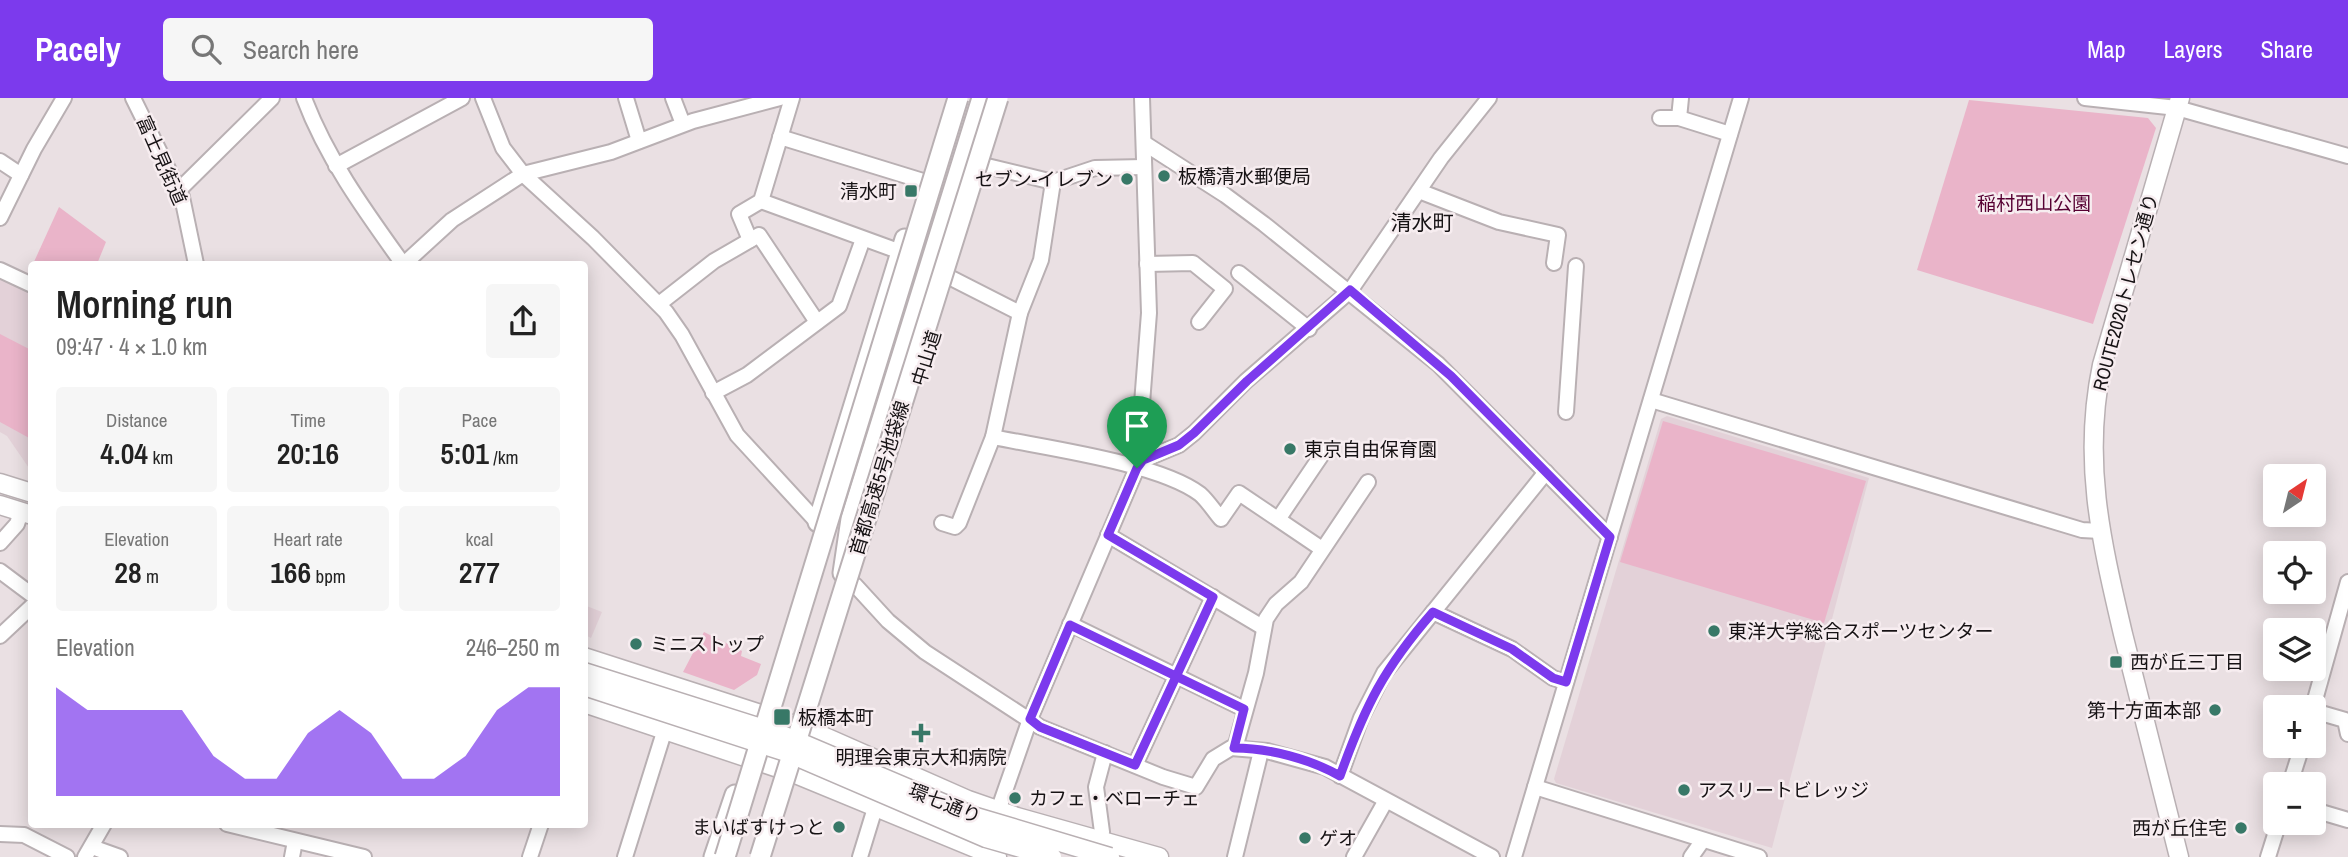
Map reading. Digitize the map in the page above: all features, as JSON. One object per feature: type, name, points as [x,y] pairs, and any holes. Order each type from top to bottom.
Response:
[{"type":"highway","points":[[714,857],[748,756],[925,176],[954,98]]},
{"type":"highway","points":[[779,652],[788,636],[954,98]]},
{"type":"highway","name":"首都高速5号池袋線","points":[[725,857],[954,98]]},
{"type":"highway","points":[[925,176],[956,155],[975,98]]},
{"type":"highway","points":[[829,663],[851,519],[982,98]]},
{"type":"highway","name":"首都高速5号池袋線","points":[[760,857],[998,98]]},
{"type":"highway","name":"中山道","points":[[766,857],[1008,98]]},
{"type":"main road","name":"ROUTE2020トレセン通り","points":[[2179,103],[2110,332],[2096,393],[2091,459],[2100,531],[2179,857]]},
{"type":"main road","points":[[0,483],[28,492]]},
{"type":"main road","points":[[0,505],[26,513]]},
{"type":"main road","points":[[588,658],[807,729],[998,811],[1159,857]]},
{"type":"main road","name":"環七通り","points":[[588,673],[780,734],[973,816],[1110,857]]},
{"type":"main road","name":"環七通り","points":[[588,687],[786,752],[986,838],[1052,857]]},
{"type":"main road","points":[[588,704],[793,773],[989,856]]},
{"type":"street","points":[[0,218],[64,98]]},
{"type":"street","name":"富士見街道","points":[[133,98],[179,190],[195,261]]},
{"type":"street","points":[[179,190],[272,98]]},
{"type":"street","points":[[336,166],[462,98]]},
{"type":"street","points":[[483,98],[503,148],[523,174],[593,238],[659,304],[682,335],[737,435],[818,523]]},
{"type":"street","points":[[626,98],[639,141]]},
{"type":"street","points":[[673,98],[683,124]]},
{"type":"street","points":[[406,261],[452,220],[523,174],[611,152],[729,105],[780,98]]},
{"type":"street","points":[[750,240],[739,214],[761,201],[792,98]]},
{"type":"street","points":[[1137,468],[1146,371],[1147,264],[1142,98]]},
{"type":"street","points":[[998,811],[1030,719],[1137,468],[1143,460],[1179,445],[1194,433],[1247,381],[1350,290],[1419,191],[1489,98]]},
{"type":"street","points":[[1679,118],[1681,98]]},
{"type":"street","points":[[1514,857],[1741,98]]},
{"type":"street","points":[[2085,98],[2179,103],[2348,156]]},
{"type":"street","points":[[307,99],[311,119],[336,166],[401,261]]},
{"type":"street","points":[[1660,118],[1679,118],[1730,134]]},
{"type":"street","points":[[780,137],[925,176]]},
{"type":"street","points":[[1143,143],[1225,194],[1350,290],[1451,376],[1610,537]]},
{"type":"street","points":[[0,161],[21,175]]},
{"type":"street","points":[[986,166],[1053,182],[1095,169],[1144,167]]},
{"type":"street","points":[[942,523],[955,527],[959,523],[993,437],[1020,313],[1041,260],[1053,182]]},
{"type":"street","points":[[1419,191],[1499,222],[1558,235],[1555,263]]},
{"type":"street","points":[[761,201],[901,252]]},
{"type":"street","points":[[659,304],[714,261],[760,235],[817,322]]},
{"type":"street","points":[[713,393],[747,374],[839,306],[863,239]]},
{"type":"street","points":[[1147,264],[1193,263],[1225,289],[1199,321]]},
{"type":"street","points":[[1566,412],[1576,267]]},
{"type":"street","points":[[0,270],[28,283]]},
{"type":"street","points":[[1239,273],[1309,329]]},
{"type":"street","points":[[951,278],[1020,313]]},
{"type":"street","points":[[1651,400],[2082,530],[2100,531]]},
{"type":"street","points":[[993,437],[1137,468],[1180,483],[1201,495],[1221,519],[1239,493],[1322,549]]},
{"type":"street","points":[[1279,518],[1325,450]]},
{"type":"street","points":[[1340,776],[1361,718],[1384,673],[1546,472]]},
{"type":"street","points":[[1234,748],[1256,673],[1264,628],[1276,604],[1301,582],[1368,482]]},
{"type":"street","points":[[0,543],[26,513]]},
{"type":"street","points":[[1108,535],[1264,628]]},
{"type":"street","points":[[0,571],[28,592]]},
{"type":"street","points":[[2318,695],[2342,623],[2348,582]]},
{"type":"street","points":[[855,584],[888,621],[925,652],[1040,727],[1196,787],[1213,759],[1234,748],[1310,762],[1340,776],[1471,853],[1492,857]]},
{"type":"street","points":[[1135,765],[1213,597]]},
{"type":"street","points":[[0,636],[28,610]]},
{"type":"street","points":[[1433,612],[1512,649],[1553,678],[1566,682]]},
{"type":"street","points":[[1070,625],[1244,709]]},
{"type":"street","points":[[2326,713],[2345,720],[2348,734]]},
{"type":"street","points":[[625,857],[665,729]]},
{"type":"street","points":[[1235,857],[1261,751]]},
{"type":"street","points":[[1100,841],[1102,832],[1096,787],[1105,754]]},
{"type":"street","points":[[1535,787],[1759,857]]},
{"type":"street","points":[[1354,857],[1385,802]]},
{"type":"street","points":[[860,857],[875,808]]},
{"type":"street","points":[[2326,814],[2348,821]]},
{"type":"street","points":[[102,828],[88,852],[120,857]]},
{"type":"street","points":[[243,828],[364,857]]},
{"type":"street","points":[[530,857],[540,828]]},
{"type":"street","points":[[0,834],[24,835],[67,857]]},
{"type":"street","points":[[2268,857],[2275,835]]},
{"type":"street","points":[[1691,857],[1703,840]]},
{"type":"street","points":[[292,857],[295,841]]},
{"type":"shaded area","points":[[0,277],[28,291],[28,467],[7,436],[0,432]]},
{"type":"shaded area","name":"東洋大学総合スポーツセンター","points":[[1667,416],[1869,478],[1772,848],[1556,783],[1554,779],[1661,419]]},
{"type":"shaded area","points":[[588,607],[602,612],[591,638],[588,636]]},
{"type":"green space","name":"稲村西山公園","points":[[1969,100],[2148,118],[2156,128],[2093,324],[1917,270]]},
{"type":"green space","points":[[59,207],[106,242],[98,261],[34,261]]},
{"type":"green space","points":[[0,334],[28,348],[28,437],[0,422]]},
{"type":"green space","points":[[1663,421],[1866,481],[1824,623],[1620,562]]},
{"type":"green space","points":[[704,632],[742,651],[741,656],[761,664],[757,675],[734,690],[683,672]]},
{"type":"place","name":"板橋清水郵便局","points":[[1164,176]]},
{"type":"place","name":"セブン-イレブン","points":[[1127,179]]},
{"type":"place","name":"清水町","points":[[911,191]]},
{"type":"place","name":"東京自由保育園","points":[[1290,449]]},
{"type":"place","name":"東洋大学総合スポーツセンター","points":[[1714,631]]},
{"type":"place","name":"ミニストップ","points":[[636,644]]},
{"type":"place","name":"西が丘三丁目","points":[[2116,662]]},
{"type":"place","name":"第十方面本部","points":[[2215,710]]},
{"type":"place","name":"板橋本町","points":[[782,717]]},
{"type":"place","name":"明理会東京大和病院","points":[[921,733]]},
{"type":"place","name":"アスリートビレッジ","points":[[1684,790]]},
{"type":"place","name":"カフェ・ベローチェ","points":[[1015,798]]},
{"type":"place","name":"まいばすけっと","points":[[839,827]]},
{"type":"place","name":"西が丘住宅","points":[[2241,828]]},
{"type":"place","name":"ゲオ","points":[[1305,838]]},
{"type":"district","name":"清水町","points":[[1422,222]]},
{"type":"route","points":[[1137,468],[1108,535],[1213,597],[1177,675],[1135,765],[1040,727],[1030,719],[1070,625],[1177,675],[1244,709],[1234,748],[1267,751],[1310,762],[1340,776],[1361,718],[1384,673],[1433,612],[1487,640],[1512,649],[1553,678],[1566,682],[1610,537],[1451,376],[1350,290],[1247,381],[1194,433],[1179,445],[1149,456],[1137,468]]}]
